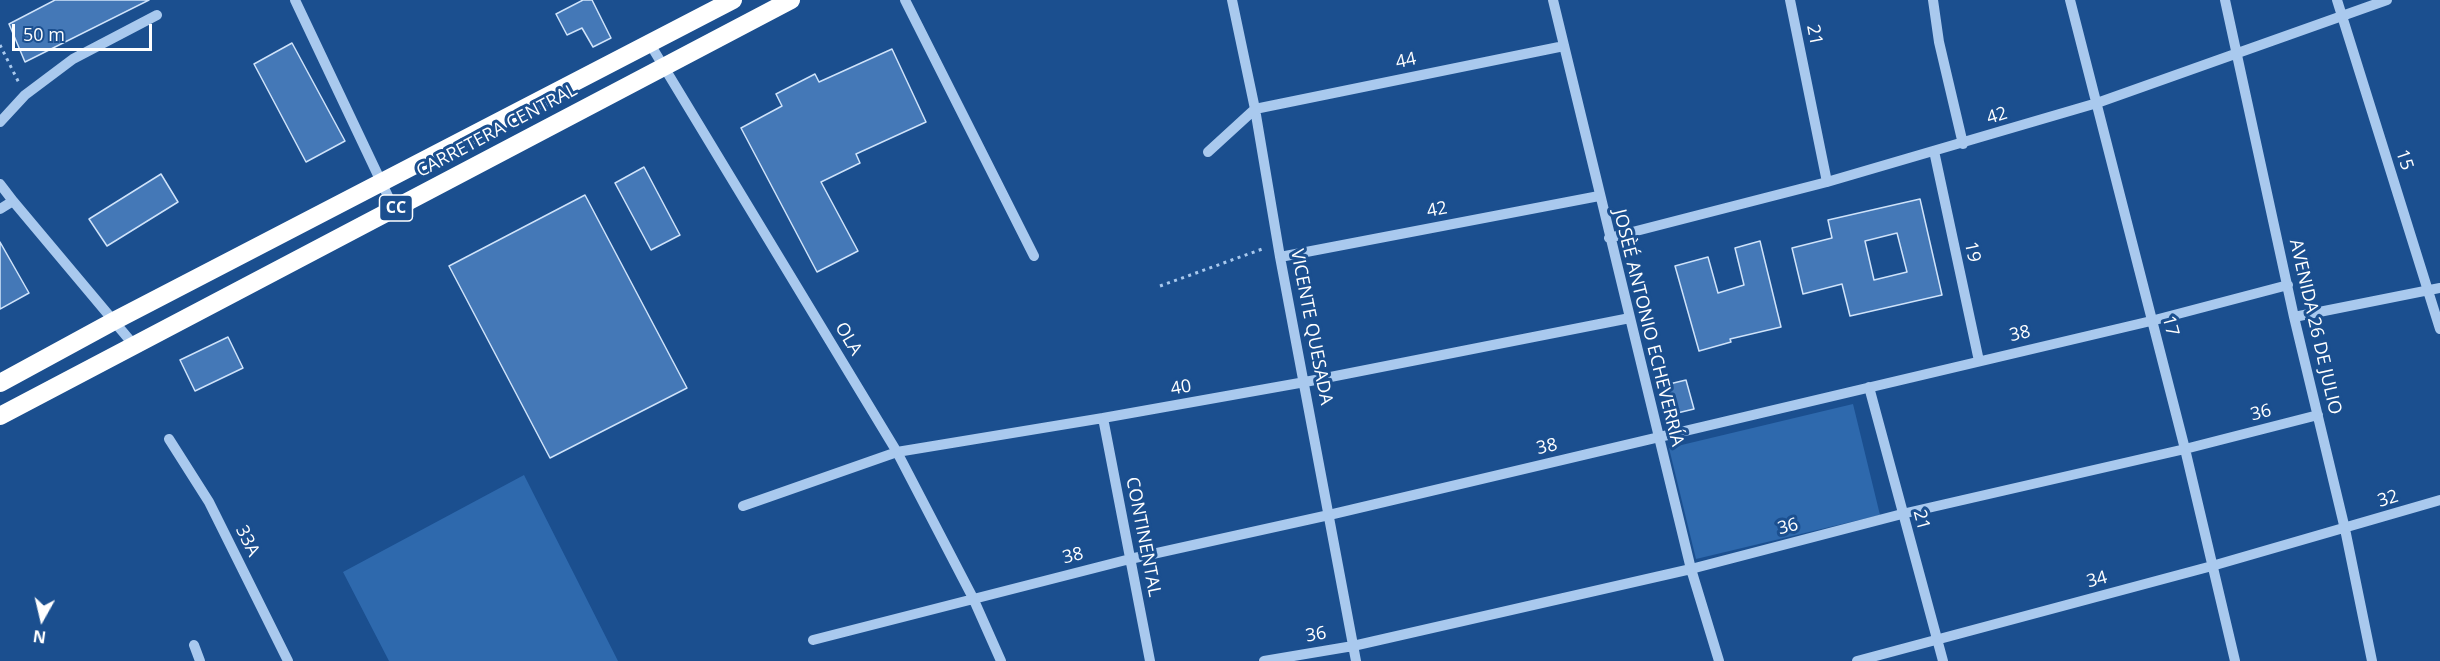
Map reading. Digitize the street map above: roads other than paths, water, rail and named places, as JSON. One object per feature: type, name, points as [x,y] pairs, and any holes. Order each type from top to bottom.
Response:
[{"type":"highway","name":"CARRETERA CENTRAL","points":[[0,383],[114,321],[733,0]]},
{"type":"highway","name":"CARRETERA CENTRAL","points":[[0,416],[133,344],[791,0]]},
{"type":"street","points":[[295,0],[394,209]]},
{"type":"street","points":[[905,0],[1035,256]]},
{"type":"street","name":"VICENTE QUESADA","points":[[1232,0],[1256,109],[1280,257],[1356,661]]},
{"type":"street","name":"JOSÈÉ ANTONIO ECHEVERRÍA","points":[[1553,0],[1691,569],[1719,661]]},
{"type":"street","name":"21","points":[[1790,0],[1827,182]]},
{"type":"street","points":[[1933,0],[1939,42],[1963,144]]},
{"type":"street","name":"17","points":[[2070,0],[2185,449],[2235,661]]},
{"type":"street","name":"AVENIDA 26 DE JULIO","points":[[2225,0],[2294,317],[2345,529],[2372,661]]},
{"type":"street","name":"15","points":[[2337,0],[2440,329]]},
{"type":"street","name":"42","points":[[1609,238],[1827,182],[1963,144],[2097,103],[2387,0]]},
{"type":"street","points":[[0,122],[25,95],[73,58],[157,15]]},
{"type":"street","name":"OLA","points":[[650,44],[897,452],[973,598],[1001,661]]},
{"type":"street","name":"44","points":[[1256,109],[1564,46]]},
{"type":"street","points":[[1208,152],[1256,109]]},
{"type":"street","name":"19","points":[[1934,151],[1979,360]]},
{"type":"street","points":[[0,184],[133,344]]},
{"type":"street","name":"42","points":[[1280,257],[1599,196]]},
{"type":"street","points":[[0,209],[13,201]]},
{"type":"street","name":"38","points":[[813,640],[1130,559],[1329,515],[2151,321],[2288,285]]},
{"type":"street","points":[[2294,317],[2440,288]]},
{"type":"street","name":"40","points":[[743,506],[897,452],[1305,382],[1630,318]]},
{"type":"street","name":"21","points":[[1869,387],[1942,661]]},
{"type":"street","name":"36","points":[[1264,661],[1353,645],[1691,569],[1902,514],[2185,449],[2318,415]]},
{"type":"street","name":"CONTINENTAL","points":[[1103,418],[1150,661]]},
{"type":"street","name":"33A","points":[[169,439],[209,502],[288,661]]},
{"type":"street","name":"32","points":[[2345,529],[2440,500]]},
{"type":"street","name":"34","points":[[1857,661],[2212,567],[2345,529]]},
{"type":"street","points":[[194,645],[201,661]]}]
